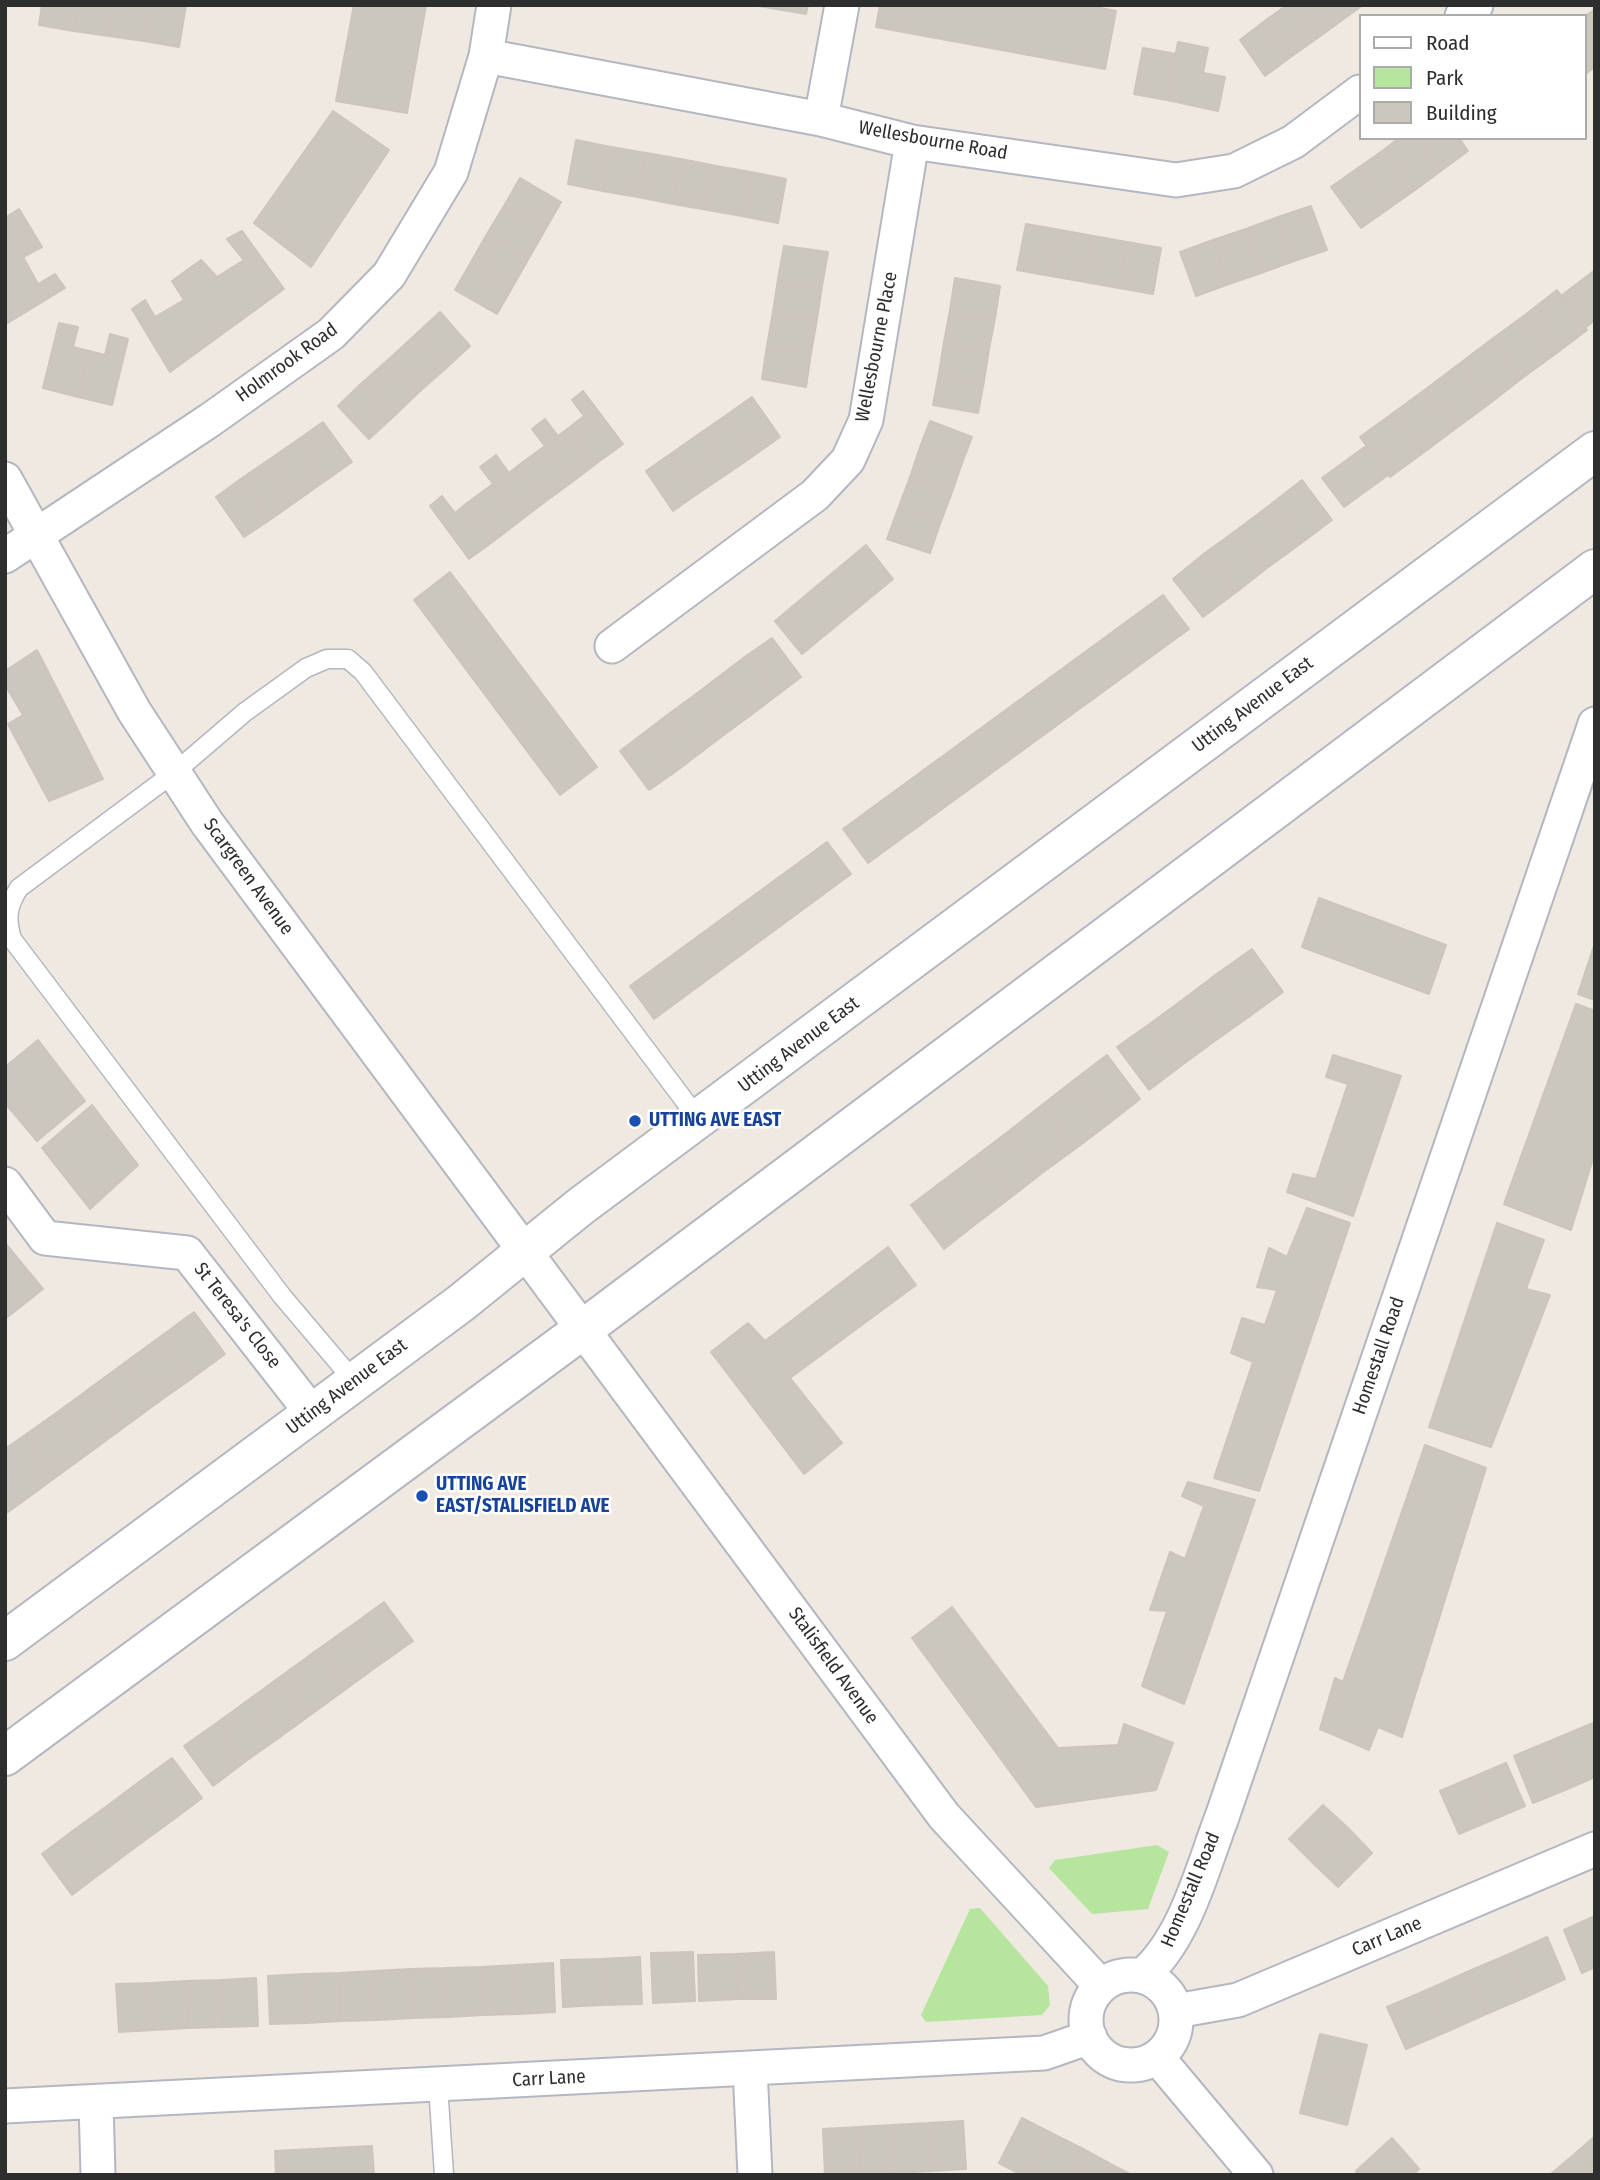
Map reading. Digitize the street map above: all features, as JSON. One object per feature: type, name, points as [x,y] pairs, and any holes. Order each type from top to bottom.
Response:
[{"type":"street","name":"Holmrook Road","points":[[5,556],[331,334],[389,275],[451,172],[486,56],[495,5]]},
{"type":"street","points":[[821,119],[842,5]]},
{"type":"street","name":"Wellesbourne Road","points":[[486,56],[821,119],[912,142],[1175,180],[1234,171],[1293,142],[1358,93]]},
{"type":"street","name":"Wellesbourne Place","points":[[612,646],[815,495],[848,460],[866,420],[912,142]]},
{"type":"street","name":"Utting Avenue East","points":[[5,1641],[312,1413],[526,1251],[581,1206],[1595,451]]},
{"type":"street","name":"Scargreen Avenue","points":[[5,479],[134,711],[207,823],[582,1330]]},
{"type":"street","points":[[5,1756],[582,1330],[1593,572]]},
{"type":"street","name":"Homestall Road","points":[[1142,1976],[1158,1963],[1173,1942],[1222,1817],[1595,724]]},
{"type":"street","name":"St Teresa's Close","points":[[5,1184],[45,1238],[187,1253],[312,1413]]},
{"type":"street","name":"Stalisfield Avenue","points":[[582,1330],[944,1816],[1101,1986]]},
{"type":"street","name":"Carr Lane","points":[[1175,2011],[1237,2000],[1595,1849]]},
{"type":"street","points":[[1127,1975],[1142,1976],[1164,1988],[1175,2011],[1173,2037],[1157,2057],[1142,2063],[1119,2062],[1099,2050],[1090,2037],[1087,2010],[1101,1986],[1127,1975]]},
{"type":"street","name":"Carr Lane","points":[[5,2106],[1044,2053],[1090,2037]]},
{"type":"street","points":[[1157,2057],[1256,2175]]},
{"type":"street","points":[[750,2068],[755,2175]]},
{"type":"street","points":[[96,2102],[98,2175]]},
{"type":"lane","points":[[354,1381],[282,1296],[12,939],[8,922],[8,905],[19,888],[175,772],[245,712],[306,668],[327,659],[348,659],[363,672],[699,1120]]},
{"type":"lane","points":[[438,2085],[443,2175]]},
{"type":"green space","points":[[1157,1845],[1169,1852],[1148,1909],[1092,1914],[1049,1868],[1055,1860]]},
{"type":"green space","points":[[980,1908],[1048,1986],[1050,2005],[1042,2015],[926,2022],[921,2015],[970,1909]]},
{"type":"building","points":[[42,5],[78,5],[74,31],[39,25]]},
{"type":"building","points":[[78,5],[114,5],[109,36],[74,31]]},
{"type":"building","points":[[114,5],[150,5],[144,41],[109,36]]},
{"type":"building","points":[[150,5],[186,5],[179,47],[144,41]]},
{"type":"building","points":[[354,5],[426,5],[407,113],[336,101]]},
{"type":"building","points":[[753,5],[808,5],[806,14]]},
{"type":"building","points":[[880,5],[1086,5],[1116,11],[1105,69],[876,27]]},
{"type":"building","points":[[1287,5],[1295,5],[1319,37],[1292,56],[1266,20]]},
{"type":"building","points":[[1295,5],[1336,5],[1345,18],[1319,37]]},
{"type":"building","points":[[1336,5],[1363,5],[1345,18]]},
{"type":"building","points":[[1595,9],[1595,43],[1586,32],[1586,16]]},
{"type":"building","points":[[1266,20],[1292,56],[1265,76],[1240,40]]},
{"type":"building","points":[[1586,32],[1595,43],[1595,67],[1586,74]]},
{"type":"building","points":[[1178,42],[1208,48],[1203,73],[1225,77],[1218,111],[1167,100]]},
{"type":"building","points":[[1143,48],[1176,54],[1167,100],[1134,94]]},
{"type":"building","points":[[333,111],[389,150],[311,267],[254,223]]},
{"type":"building","points":[[576,140],[611,147],[603,191],[568,184]]},
{"type":"building","points":[[1396,140],[1420,140],[1442,170],[1415,190],[1385,149]]},
{"type":"building","points":[[1420,140],[1460,140],[1468,151],[1442,170]]},
{"type":"building","points":[[611,147],[646,153],[638,197],[603,191]]},
{"type":"building","points":[[1385,149],[1415,190],[1388,209],[1358,168]]},
{"type":"building","points":[[646,153],[681,159],[673,204],[638,197]]},
{"type":"building","points":[[681,159],[716,166],[708,210],[673,204]]},
{"type":"building","points":[[716,166],[751,172],[742,216],[708,210]]},
{"type":"building","points":[[1358,168],[1388,209],[1361,228],[1331,187]]},
{"type":"building","points":[[751,172],[786,179],[778,223],[742,216]]},
{"type":"building","points":[[520,178],[561,202],[545,230],[504,206]]},
{"type":"building","points":[[504,206],[545,230],[529,258],[487,234]]},
{"type":"building","points":[[1311,206],[1327,250],[1294,261],[1278,217]]},
{"type":"building","points":[[19,209],[42,247],[23,257],[38,284],[55,274],[65,288],[6,324],[5,218]]},
{"type":"building","points":[[1278,217],[1294,261],[1261,273],[1246,229]]},
{"type":"building","points":[[1026,224],[1060,230],[1051,276],[1017,270]]},
{"type":"building","points":[[1246,229],[1261,273],[1229,284],[1213,240]]},
{"type":"building","points":[[1060,230],[1093,236],[1085,282],[1051,276]]},
{"type":"building","points":[[242,231],[284,289],[170,372],[132,309],[145,300],[155,317],[184,300],[172,281],[201,260],[217,277],[244,260],[227,239]]},
{"type":"building","points":[[487,234],[529,258],[513,286],[471,262]]},
{"type":"building","points":[[1093,236],[1127,242],[1119,288],[1085,282]]},
{"type":"building","points":[[1213,240],[1229,284],[1196,296],[1180,252]]},
{"type":"building","points":[[1127,242],[1161,248],[1153,294],[1119,288]]},
{"type":"building","points":[[784,246],[828,252],[822,286],[778,279]]},
{"type":"building","points":[[471,262],[513,286],[497,314],[455,290]]},
{"type":"building","points":[[1595,270],[1595,320],[1585,328],[1561,296]]},
{"type":"building","points":[[955,278],[1000,286],[995,318],[950,310]]},
{"type":"building","points":[[778,279],[822,286],[817,319],[773,312]]},
{"type":"building","points":[[1557,290],[1587,330],[1554,355],[1525,315]]},
{"type":"building","points":[[950,310],[995,318],[989,349],[944,342]]},
{"type":"building","points":[[440,312],[470,346],[445,369],[414,336]]},
{"type":"building","points":[[773,312],[817,319],[811,353],[767,346]]},
{"type":"building","points":[[1525,315],[1554,355],[1521,379],[1492,339]]},
{"type":"building","points":[[59,323],[78,327],[73,347],[89,351],[78,397],[43,388]]},
{"type":"building","points":[[110,334],[128,339],[112,405],[78,397],[89,351],[105,355]]},
{"type":"building","points":[[414,336],[445,369],[419,392],[389,359]]},
{"type":"building","points":[[1492,339],[1521,379],[1489,404],[1459,364]]},
{"type":"building","points":[[944,342],[989,349],[984,381],[939,373]]},
{"type":"building","points":[[767,346],[811,353],[806,387],[762,379]]},
{"type":"building","points":[[389,359],[419,392],[394,416],[363,382]]},
{"type":"building","points":[[1459,364],[1489,404],[1455,429],[1426,389]]},
{"type":"building","points":[[939,373],[984,381],[978,413],[933,405]]},
{"type":"building","points":[[363,382],[394,416],[369,439],[338,406]]},
{"type":"building","points":[[1426,389],[1455,429],[1423,453],[1393,413]]},
{"type":"building","points":[[583,391],[623,444],[597,463],[570,427],[584,416],[572,400]]},
{"type":"building","points":[[752,397],[780,437],[753,456],[725,416]]},
{"type":"building","points":[[1393,413],[1423,453],[1390,477],[1360,437]]},
{"type":"building","points":[[725,416],[753,456],[727,474],[699,434]]},
{"type":"building","points":[[545,419],[558,436],[570,427],[597,463],[572,482],[532,429]]},
{"type":"building","points":[[930,421],[972,437],[961,466],[919,450]]},
{"type":"building","points":[[323,422],[352,462],[325,481],[296,441]]},
{"type":"building","points":[[699,434],[727,474],[700,492],[672,453]]},
{"type":"building","points":[[296,441],[325,481],[298,500],[270,459]]},
{"type":"building","points":[[545,446],[572,482],[546,501],[519,465]]},
{"type":"building","points":[[1366,446],[1388,475],[1344,507],[1322,478]]},
{"type":"building","points":[[919,450],[961,466],[951,495],[909,480]]},
{"type":"building","points":[[672,453],[700,492],[673,511],[646,471]]},
{"type":"building","points":[[496,455],[509,473],[519,465],[546,501],[521,520],[480,467]]},
{"type":"building","points":[[270,459],[298,500],[271,519],[242,478]]},
{"type":"building","points":[[242,478],[271,519],[244,537],[216,497]]},
{"type":"building","points":[[909,480],[951,495],[940,524],[898,509]]},
{"type":"building","points":[[1302,480],[1332,520],[1300,544],[1270,505]]},
{"type":"building","points":[[493,484],[521,520],[495,540],[467,503]]},
{"type":"building","points":[[442,496],[455,513],[467,503],[495,540],[469,559],[430,506]]},
{"type":"building","points":[[1270,505],[1300,544],[1267,568],[1238,529]]},
{"type":"building","points":[[898,509],[940,524],[930,553],[887,539]]},
{"type":"building","points":[[1238,529],[1267,568],[1235,593],[1205,553]]},
{"type":"building","points":[[866,545],[893,579],[802,654],[775,621]]},
{"type":"building","points":[[1205,553],[1235,593],[1203,617],[1173,579]]},
{"type":"building","points":[[450,572],[597,767],[560,795],[414,600]]},
{"type":"building","points":[[1163,595],[1189,629],[868,863],[843,829]]},
{"type":"building","points":[[772,638],[801,677],[776,696],[746,656]]},
{"type":"building","points":[[37,650],[103,779],[49,801],[8,724],[23,715],[5,685],[5,671]]},
{"type":"building","points":[[746,656],[776,696],[751,715],[721,675]]},
{"type":"building","points":[[721,675],[751,715],[725,734],[696,694]]},
{"type":"building","points":[[696,694],[725,734],[700,753],[670,713]]},
{"type":"building","points":[[670,713],[700,753],[675,772],[645,732]]},
{"type":"building","points":[[645,732],[675,772],[649,790],[620,751]]},
{"type":"building","points":[[827,842],[851,874],[654,1019],[630,986]]},
{"type":"building","points":[[1319,898],[1446,945],[1429,994],[1302,947]]},
{"type":"building","points":[[1595,943],[1595,1000],[1578,994]]},
{"type":"building","points":[[1252,949],[1283,992],[1250,1016],[1218,973]]},
{"type":"building","points":[[1218,973],[1250,1016],[1216,1040],[1185,998]]},
{"type":"building","points":[[1185,998],[1216,1040],[1182,1065],[1151,1023]]},
{"type":"building","points":[[1576,1004],[1595,1011],[1595,1152],[1571,1230],[1504,1204]]},
{"type":"building","points":[[1151,1023],[1182,1065],[1149,1090],[1117,1047]]},
{"type":"building","points":[[38,1040],[85,1101],[37,1141],[5,1103],[5,1067]]},
{"type":"building","points":[[1107,1055],[1140,1099],[1108,1124],[1074,1080]]},
{"type":"building","points":[[1333,1055],[1401,1076],[1353,1216],[1287,1192],[1293,1174],[1316,1179],[1348,1084],[1326,1077]]},
{"type":"building","points":[[1074,1080],[1108,1124],[1075,1149],[1042,1105]]},
{"type":"building","points":[[92,1105],[138,1165],[90,1209],[42,1148]]},
{"type":"building","points":[[1042,1105],[1075,1149],[1042,1173],[1009,1131]]},
{"type":"building","points":[[1009,1131],[1042,1173],[1010,1198],[976,1156]]},
{"type":"building","points":[[976,1156],[1010,1198],[977,1223],[944,1180]]},
{"type":"building","points":[[944,1180],[977,1223],[944,1249],[911,1205]]},
{"type":"building","points":[[1307,1208],[1350,1223],[1259,1491],[1214,1478],[1253,1362],[1231,1353],[1242,1318],[1265,1325],[1277,1290],[1257,1287],[1269,1248],[1287,1257]]},
{"type":"building","points":[[1497,1223],[1544,1240],[1526,1289],[1550,1295],[1491,1447],[1429,1427]]},
{"type":"building","points":[[5,1243],[43,1289],[5,1319]]},
{"type":"building","points":[[888,1247],[916,1285],[790,1378],[842,1443],[804,1474],[711,1352],[748,1323],[765,1341]]},
{"type":"building","points":[[194,1312],[225,1354],[191,1379],[160,1337]]},
{"type":"building","points":[[160,1337],[191,1379],[157,1403],[127,1361]]},
{"type":"building","points":[[127,1361],[157,1403],[123,1428],[93,1386]]},
{"type":"building","points":[[93,1386],[123,1428],[89,1453],[59,1411]]},
{"type":"building","points":[[59,1411],[89,1453],[56,1477],[25,1435]]},
{"type":"building","points":[[25,1435],[56,1477],[22,1502],[5,1479],[5,1449]]},
{"type":"building","points":[[1425,1445],[1486,1468],[1402,1737],[1378,1727],[1369,1750],[1320,1729],[1335,1678],[1343,1682]]},
{"type":"building","points":[[5,1479],[22,1502],[5,1514]]},
{"type":"building","points":[[1188,1482],[1255,1500],[1184,1704],[1142,1686],[1167,1611],[1150,1610],[1170,1552],[1185,1559],[1204,1506],[1182,1496]]},
{"type":"building","points":[[384,1602],[413,1641],[379,1665],[351,1626]]},
{"type":"building","points":[[952,1607],[1058,1748],[1118,1745],[1124,1724],[1173,1743],[1156,1790],[1036,1807],[912,1638]]},
{"type":"building","points":[[351,1626],[379,1665],[346,1689],[317,1650]]},
{"type":"building","points":[[317,1650],[346,1689],[313,1713],[284,1674]]},
{"type":"building","points":[[284,1674],[313,1713],[280,1737],[251,1698]]},
{"type":"building","points":[[251,1698],[280,1737],[246,1761],[218,1722]]},
{"type":"building","points":[[218,1722],[246,1761],[213,1786],[184,1746]]},
{"type":"building","points":[[1595,1722],[1595,1745],[1586,1726]]},
{"type":"building","points":[[1586,1726],[1595,1745],[1595,1777],[1570,1788],[1550,1741]]},
{"type":"building","points":[[1550,1741],[1570,1788],[1533,1803],[1514,1756]]},
{"type":"building","points":[[172,1758],[202,1798],[170,1822],[139,1782]]},
{"type":"building","points":[[1506,1763],[1525,1806],[1492,1820],[1473,1777]]},
{"type":"building","points":[[1473,1777],[1492,1820],[1459,1834],[1440,1791]]},
{"type":"building","points":[[139,1782],[170,1822],[137,1846],[107,1806]]},
{"type":"building","points":[[1323,1805],[1348,1828],[1314,1864],[1289,1839]]},
{"type":"building","points":[[107,1806],[137,1846],[105,1870],[74,1830]]},
{"type":"building","points":[[1348,1828],[1372,1853],[1338,1887],[1314,1864]]},
{"type":"building","points":[[74,1830],[105,1870],[72,1895],[42,1854]]},
{"type":"building","points":[[1595,1916],[1595,1967],[1582,1973],[1564,1930]]},
{"type":"building","points":[[1547,1937],[1565,1979],[1526,1997],[1507,1955]]},
{"type":"building","points":[[693,1952],[695,2001],[653,2003],[651,1953]]},
{"type":"building","points":[[774,1952],[776,1999],[738,1999],[736,1954]]},
{"type":"building","points":[[736,1954],[738,1999],[699,2001],[698,1955]]},
{"type":"building","points":[[1507,1955],[1526,1997],[1486,2014],[1467,1972]]},
{"type":"building","points":[[640,1957],[642,2004],[602,2005],[601,1959]]},
{"type":"building","points":[[601,1959],[602,2005],[563,2007],[561,1960]]},
{"type":"building","points":[[553,1963],[555,2012],[519,2014],[517,1965]]},
{"type":"building","points":[[517,1965],[519,2014],[483,2015],[481,1967]]},
{"type":"building","points":[[481,1967],[483,2015],[448,2017],[446,1968]]},
{"type":"building","points":[[446,1968],[448,2017],[412,2018],[410,1969]]},
{"type":"building","points":[[410,1969],[412,2018],[377,2020],[374,1971]]},
{"type":"building","points":[[374,1971],[377,2020],[341,2021],[339,1973]]},
{"type":"building","points":[[1467,1972],[1486,2014],[1446,2032],[1427,1990]]},
{"type":"building","points":[[339,1973],[341,2021],[306,2023],[304,1974]]},
{"type":"building","points":[[304,1974],[306,2023],[270,2024],[268,1976]]},
{"type":"building","points":[[256,1978],[258,2026],[223,2027],[221,1980]]},
{"type":"building","points":[[221,1980],[223,2027],[188,2028],[186,1981]]},
{"type":"building","points":[[186,1981],[188,2028],[153,2030],[151,1983]]},
{"type":"building","points":[[151,1983],[153,2030],[119,2032],[116,1984]]},
{"type":"building","points":[[1427,1990],[1446,2032],[1406,2049],[1387,2007]]},
{"type":"building","points":[[1320,2034],[1367,2045],[1357,2085],[1310,2073]]},
{"type":"building","points":[[1310,2073],[1357,2085],[1347,2125],[1300,2113]]},
{"type":"building","points":[[1022,2118],[1053,2134],[1032,2175],[1022,2175],[999,2163]]},
{"type":"building","points":[[963,2121],[966,2169],[931,2171],[928,2123]]},
{"type":"building","points":[[928,2123],[931,2171],[896,2173],[893,2125]]},
{"type":"building","points":[[893,2125],[896,2173],[861,2175],[858,2127]]},
{"type":"building","points":[[858,2127],[861,2175],[825,2175],[823,2129]]},
{"type":"building","points":[[1053,2134],[1085,2150],[1072,2175],[1032,2175]]},
{"type":"building","points":[[1595,2136],[1595,2171],[1578,2151]]},
{"type":"building","points":[[1392,2138],[1419,2169],[1413,2175],[1359,2175],[1356,2171]]},
{"type":"building","points":[[372,2146],[374,2175],[276,2175],[275,2151]]},
{"type":"building","points":[[1085,2150],[1116,2167],[1112,2175],[1072,2175]]},
{"type":"building","points":[[1578,2151],[1595,2175],[1550,2175]]},
{"type":"building","points":[[1116,2167],[1132,2175],[1112,2175]]},
{"type":"place","name":"UTTING AVE EAST","points":[[635,1121]]},
{"type":"place","name":"UTTING AVE EAST/STALISFIELD AVE","points":[[422,1496]]}]
